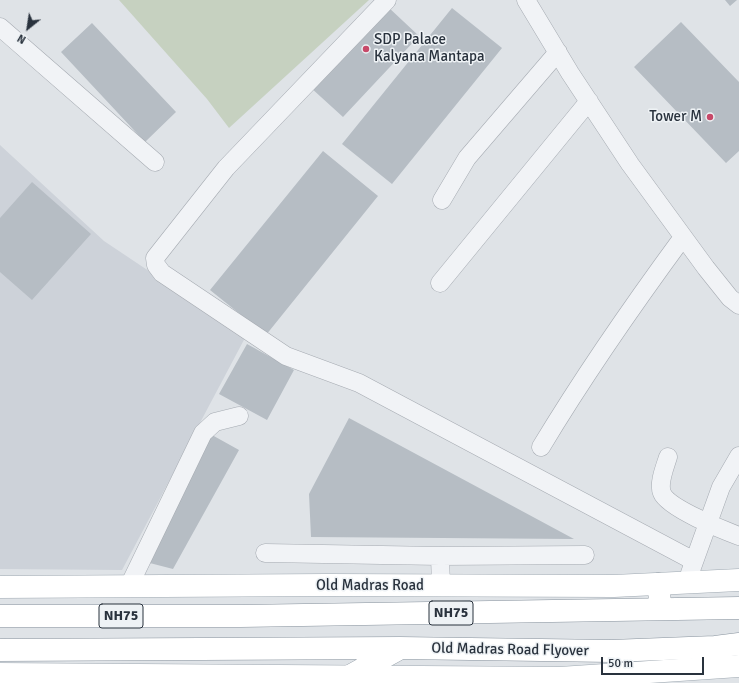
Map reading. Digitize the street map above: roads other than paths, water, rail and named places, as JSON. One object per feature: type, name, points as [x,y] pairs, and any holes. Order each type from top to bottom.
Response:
[{"type":"main road","name":"Old Madras Road","points":[[0,587],[614,586],[739,580]]},
{"type":"main road","points":[[658,584],[660,609]]},
{"type":"main road","name":"NH75","points":[[660,609],[739,608]]},
{"type":"main road","name":"Old Madras Road","points":[[0,616],[242,616],[660,609]]},
{"type":"main road","name":"Old Madras Road Flyover","points":[[400,648],[611,651],[715,647],[739,644]]},
{"type":"main road","points":[[348,677],[400,648]]},
{"type":"main road","name":"NH75","points":[[0,650],[400,648]]},
{"type":"main road","points":[[0,674],[277,680],[348,677],[559,680],[611,679],[739,666]]},
{"type":"street","points":[[387,0],[226,168],[155,258],[156,265],[162,273],[286,356],[359,382],[694,561]]},
{"type":"street","points":[[526,0],[588,101],[630,164],[711,274],[730,298],[739,305]]},
{"type":"street","points":[[0,27],[155,162]]},
{"type":"street","points":[[442,200],[467,158],[558,52]]},
{"type":"street","points":[[440,283],[588,101]]},
{"type":"street","points":[[541,447],[573,394],[612,336],[683,236]]},
{"type":"street","points":[[129,586],[203,433],[215,422],[239,416]]},
{"type":"street","points":[[686,583],[721,487],[739,456]]},
{"type":"street","points":[[668,457],[661,483],[661,492],[666,500],[708,524],[739,536]]},
{"type":"street","points":[[265,553],[440,556],[584,556]]},
{"type":"street","points":[[440,556],[441,586]]},
{"type":"place","name":"SDP Palace Kalyana Mantapa","points":[[366,49]]},
{"type":"place","name":"Tower M","points":[[710,117]]}]
